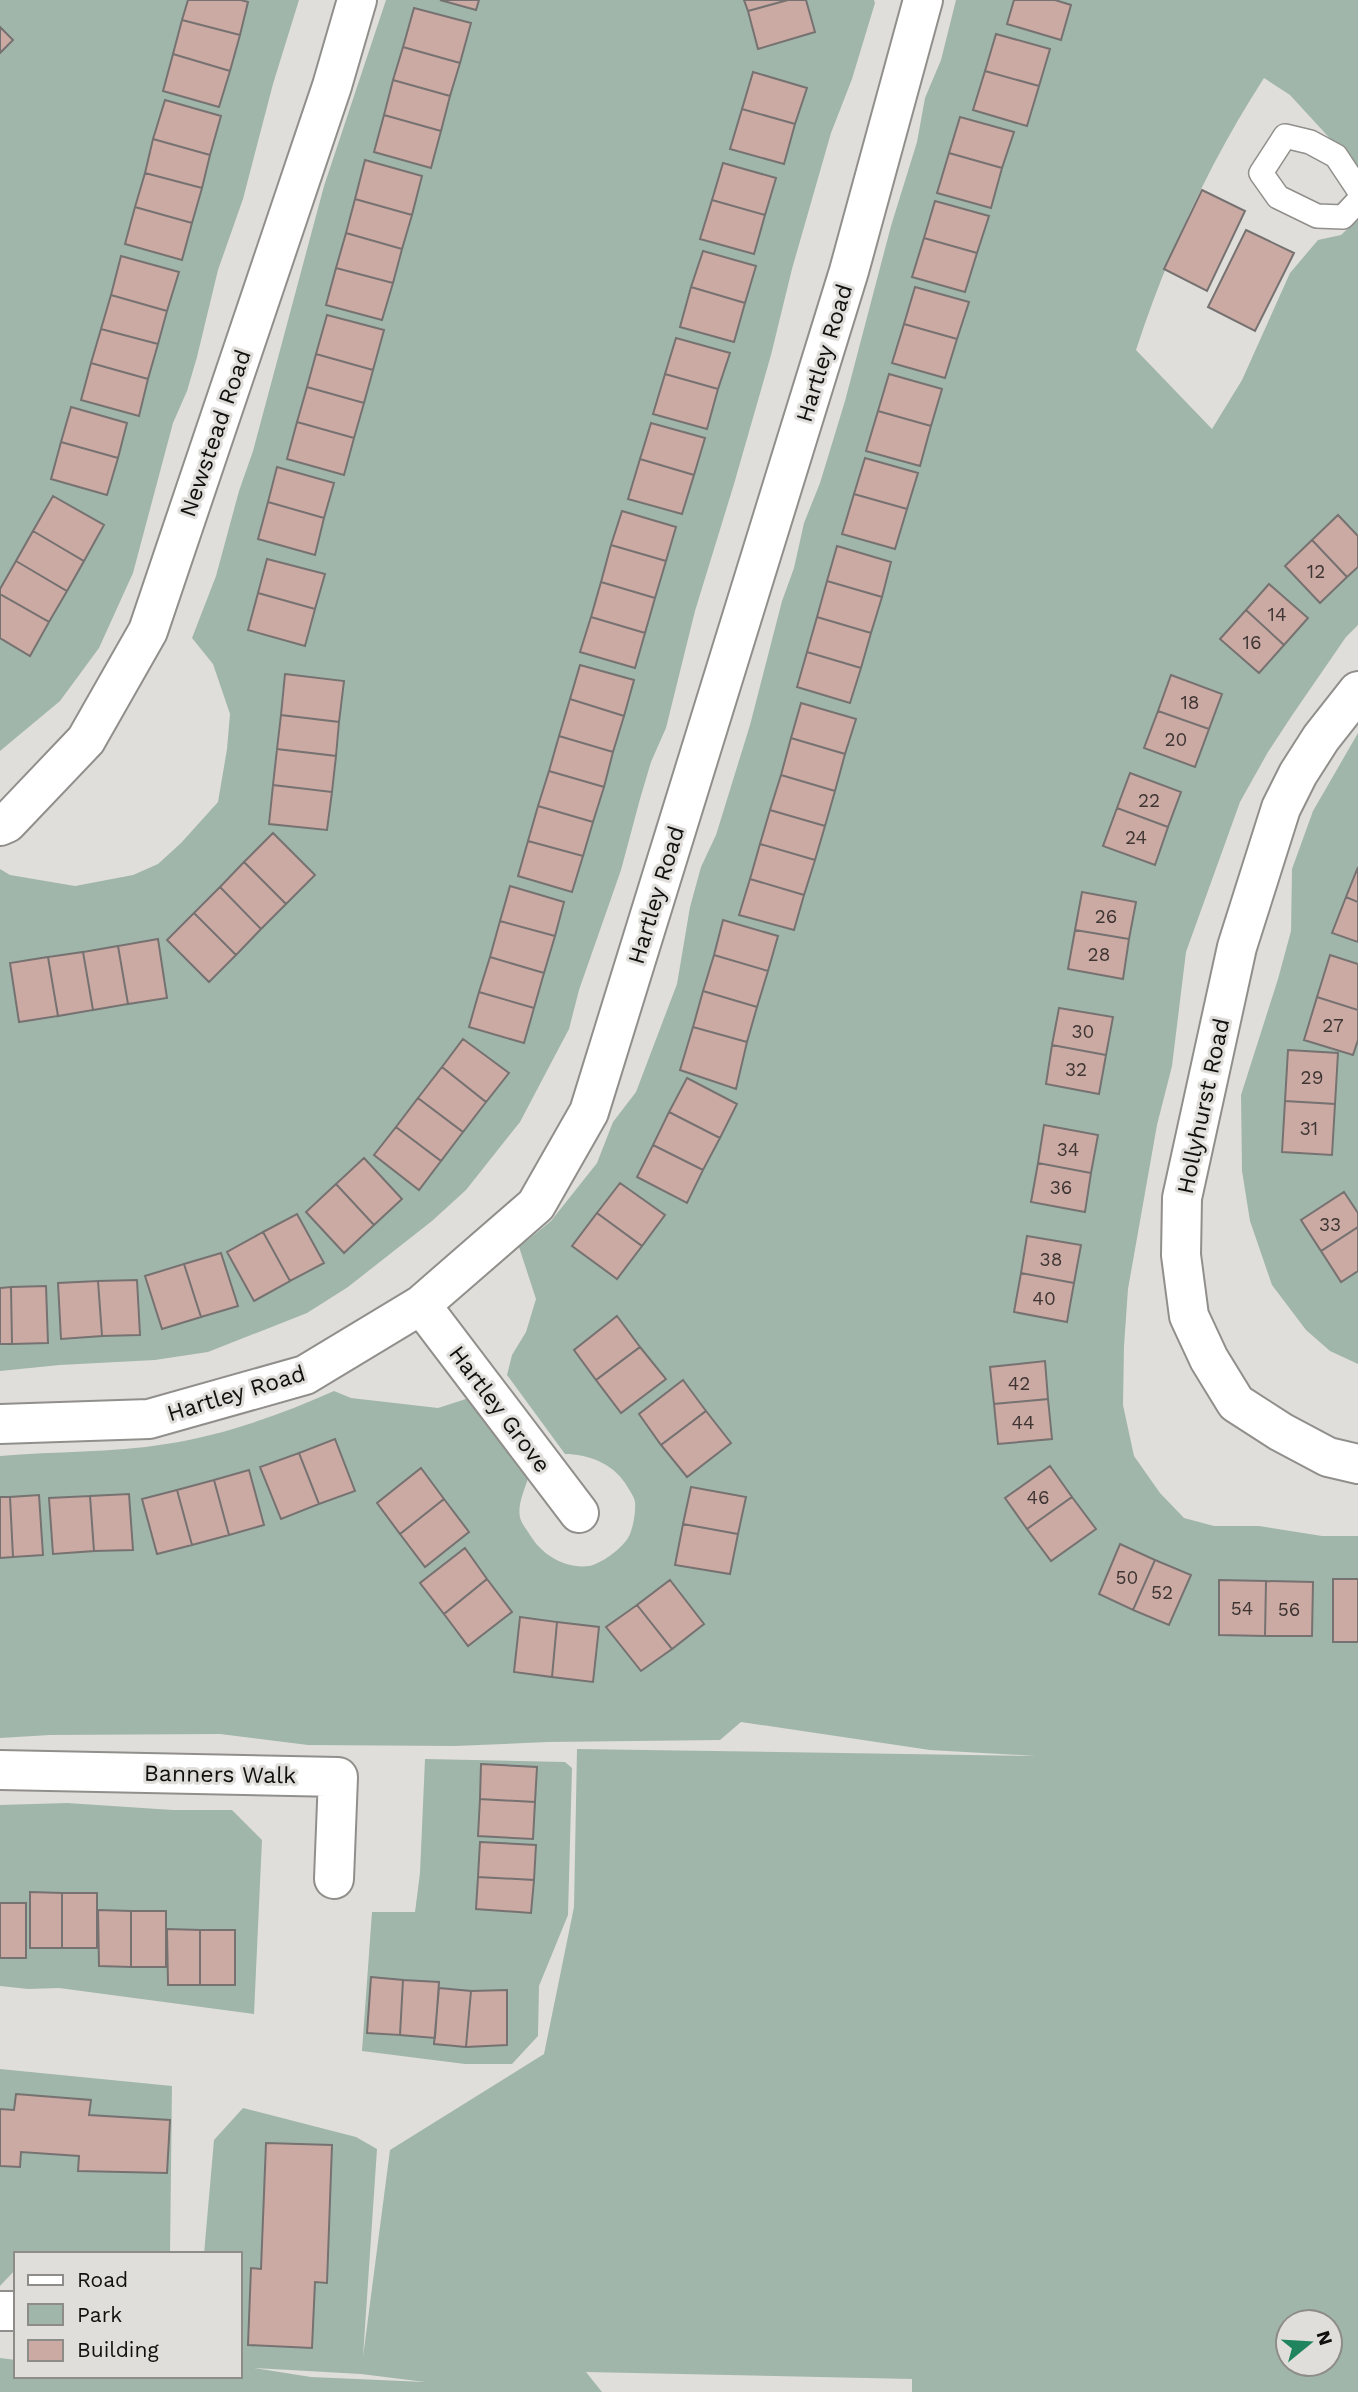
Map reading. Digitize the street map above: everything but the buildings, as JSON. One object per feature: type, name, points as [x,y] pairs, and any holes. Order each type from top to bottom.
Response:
[{"type":"street","name":"Newstead Road","points":[[0,826],[7,823],[86,740],[148,631],[332,86],[357,0]]},
{"type":"street","name":"Hartley Road","points":[[0,1424],[149,1419],[305,1375],[421,1305],[536,1205],[589,1112],[849,271],[923,0]]},
{"type":"street","name":"Hollyhurst Road","points":[[1358,691],[1321,738],[1298,774],[1281,808],[1237,947],[1182,1198],[1181,1255],[1189,1316],[1209,1359],[1236,1403],[1280,1433],[1328,1457],[1358,1464]]},
{"type":"street","name":"Hartley Grove","points":[[421,1305],[579,1513]]},
{"type":"street","name":"Banners Walk","points":[[0,1770],[338,1777],[334,1879]]},
{"type":"lane","points":[[1358,189],[1336,156],[1311,142],[1285,136],[1261,173],[1278,197],[1317,216],[1343,217],[1358,201]]},
{"type":"green space","points":[[0,0],[299,0],[273,84],[243,199],[218,270],[187,391],[173,423],[133,573],[99,648],[60,701],[0,751]]},
{"type":"green space","points":[[386,0],[874,0],[875,3],[852,79],[831,133],[792,269],[771,355],[695,611],[666,728],[651,762],[621,870],[579,990],[569,1029],[520,1122],[466,1190],[432,1221],[348,1287],[307,1313],[208,1352],[155,1360],[0,1371],[0,869],[10,875],[75,886],[133,875],[158,864],[218,802],[230,714],[213,664],[192,638],[216,576],[253,451],[324,186]]},
{"type":"green space","points":[[956,0],[1358,0],[1358,169],[1290,95],[1264,78],[1225,143],[1191,210],[1161,279],[1136,350],[1212,429],[1242,380],[1290,273],[1318,240],[1341,235],[1358,219],[1358,625],[1346,637],[1293,714],[1240,802],[1186,952],[1172,1066],[1157,1125],[1128,1289],[1123,1405],[1134,1456],[1160,1493],[1184,1518],[1214,1526],[1259,1526],[1322,1536],[1358,1536],[1358,2392],[912,2392],[912,2379],[586,2372],[602,2392],[0,2392],[0,2358],[14,2360],[14,2378],[242,2378],[242,2252],[204,2252],[214,2140],[243,2108],[356,2137],[377,2149],[363,2357],[390,2150],[544,2054],[574,1907],[577,1749],[1036,1756],[930,1750],[741,1722],[720,1740],[455,1746],[308,1745],[220,1734],[0,1738],[0,1456],[125,1449],[188,1440],[252,1423],[334,1391],[351,1398],[438,1408],[469,1398],[529,1475],[519,1512],[524,1526],[541,1549],[563,1563],[589,1566],[610,1555],[628,1538],[634,1520],[635,1502],[620,1476],[598,1461],[565,1454],[507,1375],[512,1355],[526,1332],[536,1299],[519,1247],[551,1221],[597,1163],[613,1122],[636,1092],[677,984],[690,907],[701,867],[716,835],[750,725],[804,523],[820,483],[845,401],[891,226],[917,142],[925,98],[941,60]],"holes":[[[254,2368],[361,2374],[425,2382],[311,2377]]]},
{"type":"green space","points":[[1358,733],[1358,1364],[1330,1351],[1306,1330],[1272,1285],[1250,1221],[1242,1171],[1241,1095],[1291,931],[1292,869],[1313,811]]},
{"type":"green space","points":[[425,1759],[565,1762],[572,1768],[568,1915],[539,1986],[538,2036],[512,2064],[465,2064],[362,2051],[372,1912],[415,1912],[420,1873]]},
{"type":"green space","points":[[67,1803],[173,1810],[232,1810],[262,1840],[254,2014],[59,1988],[0,1986],[0,1805]]},
{"type":"green space","points":[[0,2069],[172,2086],[170,2252],[14,2252],[14,2271],[0,2286]]}]
